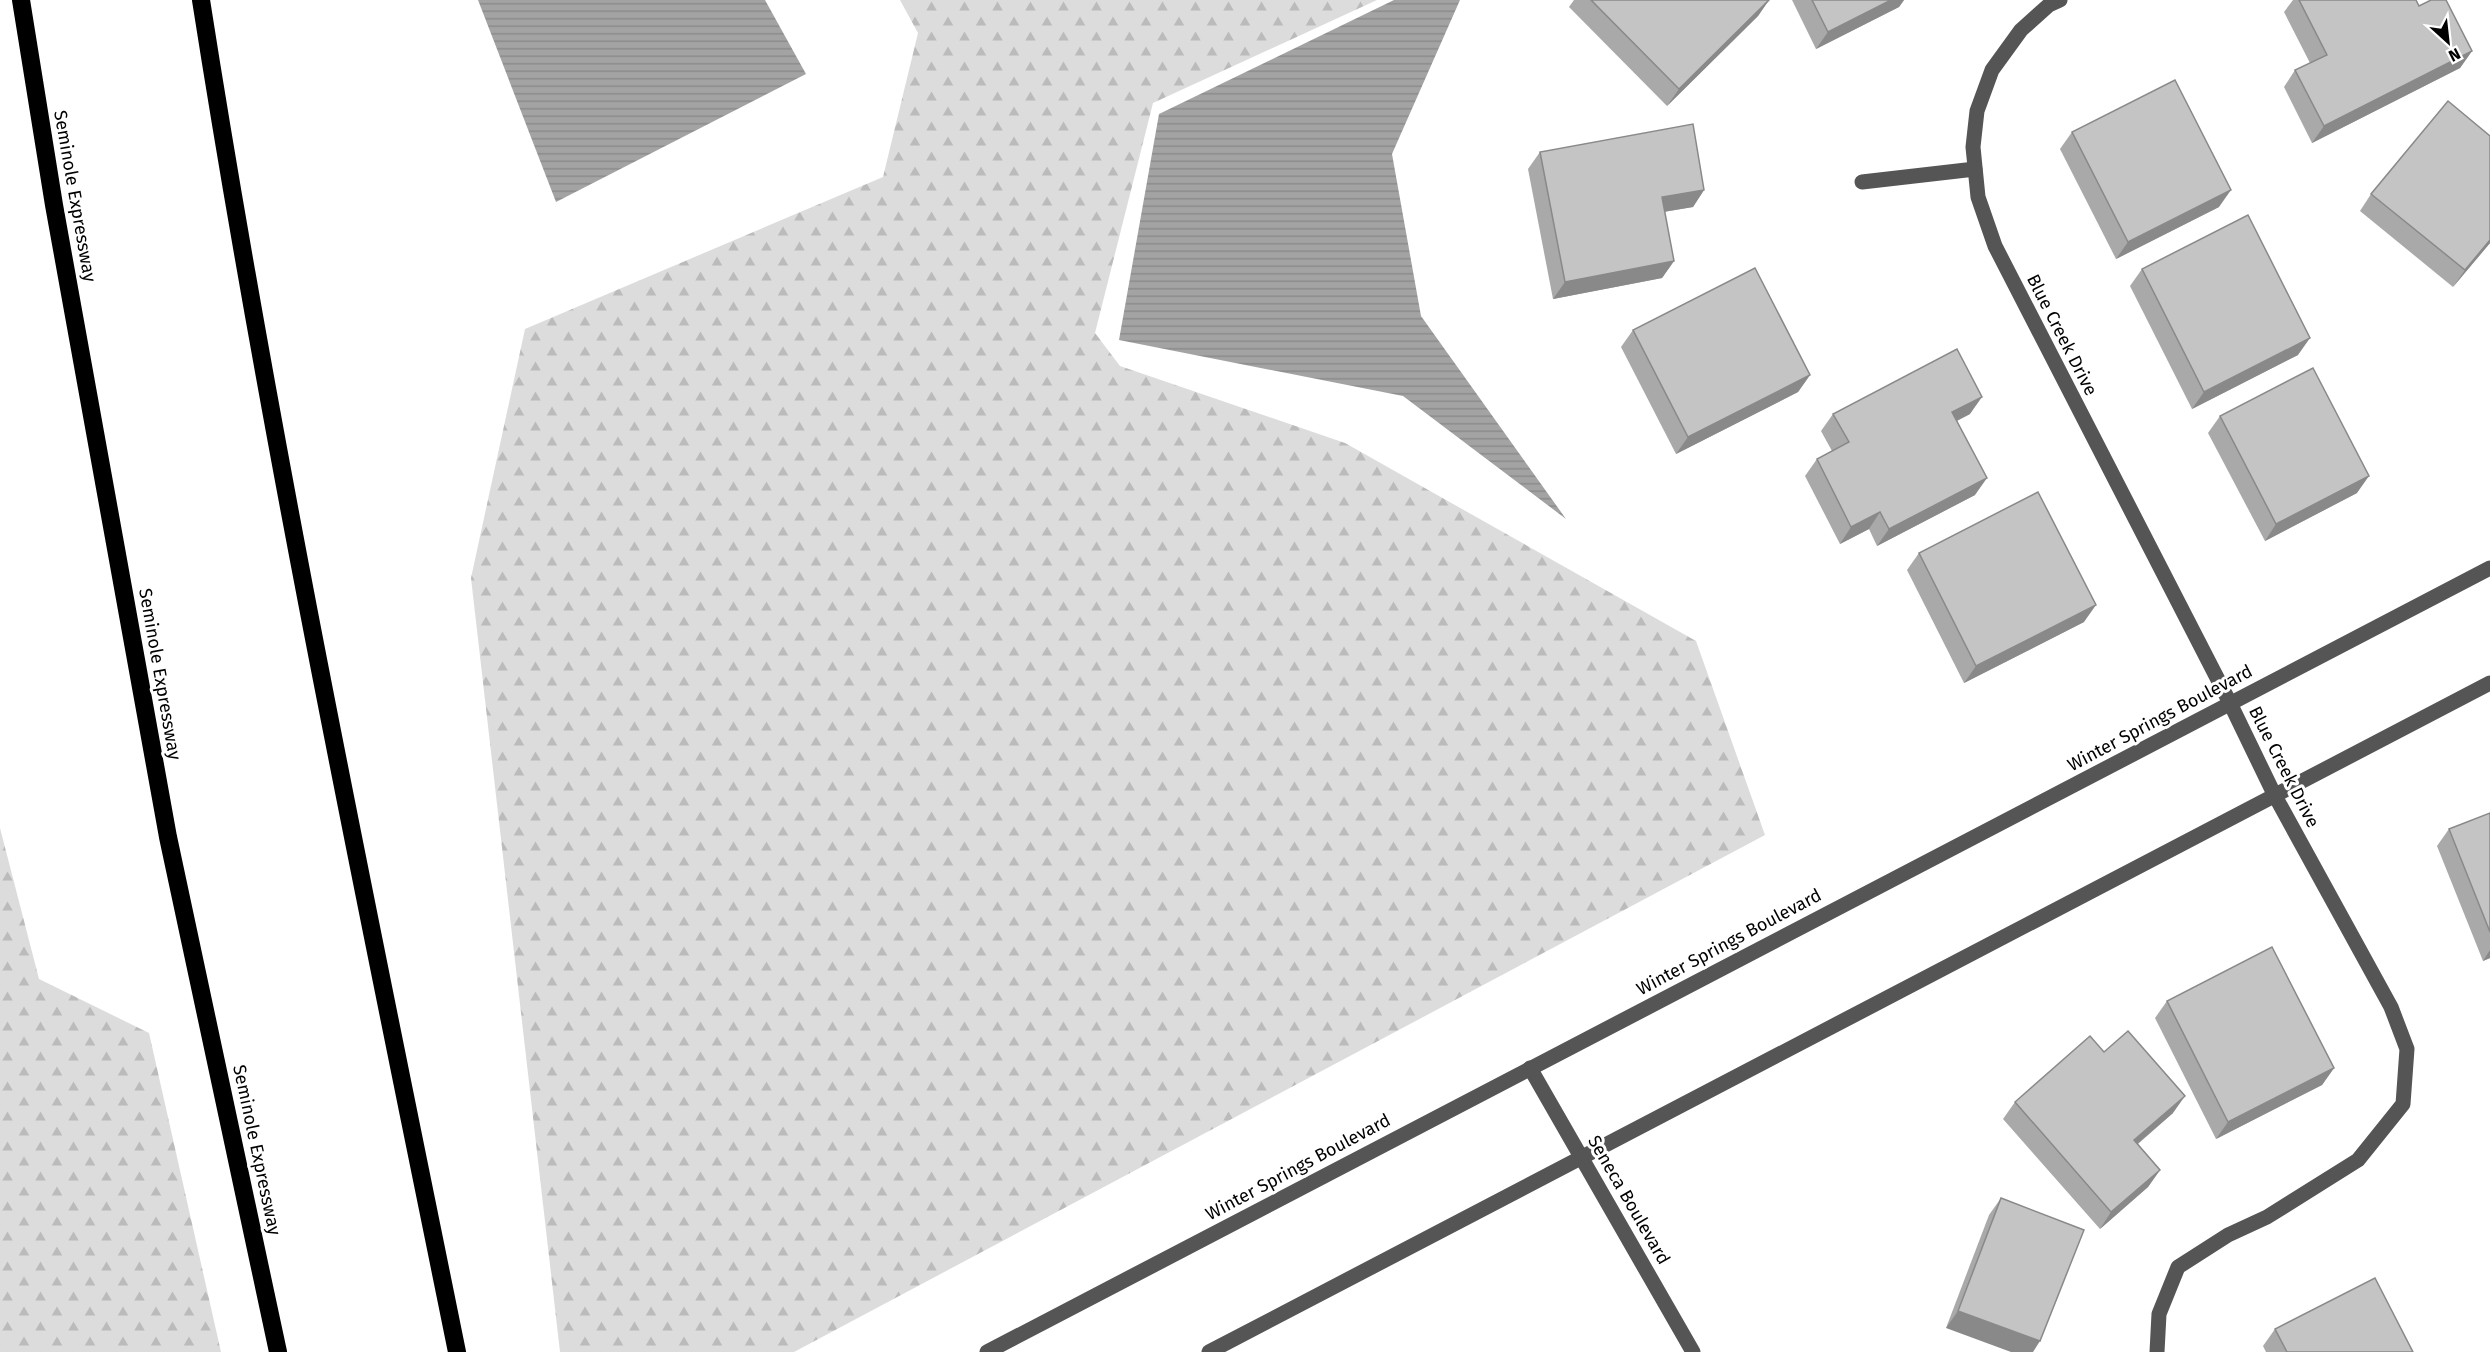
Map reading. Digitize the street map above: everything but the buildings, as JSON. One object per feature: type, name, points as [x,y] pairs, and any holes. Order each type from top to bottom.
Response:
[{"type":"highway","name":"Seminole Expressway","points":[[21,0],[54,205],[168,837],[278,1352]]},
{"type":"highway","points":[[201,0],[228,169],[337,759],[457,1352]]},
{"type":"street","name":"Blue Creek Drive","points":[[2060,0],[2049,5],[2021,30],[1992,70],[1977,111],[1973,147],[1978,197],[1995,246],[2230,703],[2274,794],[2391,1007],[2407,1049],[2403,1104],[2358,1160],[2267,1217],[2228,1235],[2178,1268],[2159,1314],[2157,1352]]},
{"type":"street","points":[[1862,182],[1975,169]]},
{"type":"street","name":"Winter Springs Boulevard","points":[[987,1352],[2490,568]]},
{"type":"street","points":[[1209,1352],[2490,682]]},
{"type":"street","name":"Seneca Boulevard","points":[[1530,1068],[1693,1352]]},
{"type":"green space","points":[[900,0],[1377,0],[1153,103],[1095,333],[1120,366],[1345,443],[1696,641],[1765,835],[794,1352],[560,1352],[471,578],[525,329],[883,177],[918,33]]},
{"type":"green space","points":[[0,828],[39,979],[149,1033],[221,1352],[0,1352]]},
{"type":"shaded area","points":[[478,0],[765,0],[806,74],[556,202]]},
{"type":"shaded area","points":[[1394,0],[1460,0],[1392,154],[1421,316],[1566,519],[1403,396],[1119,340],[1159,114]]}]
